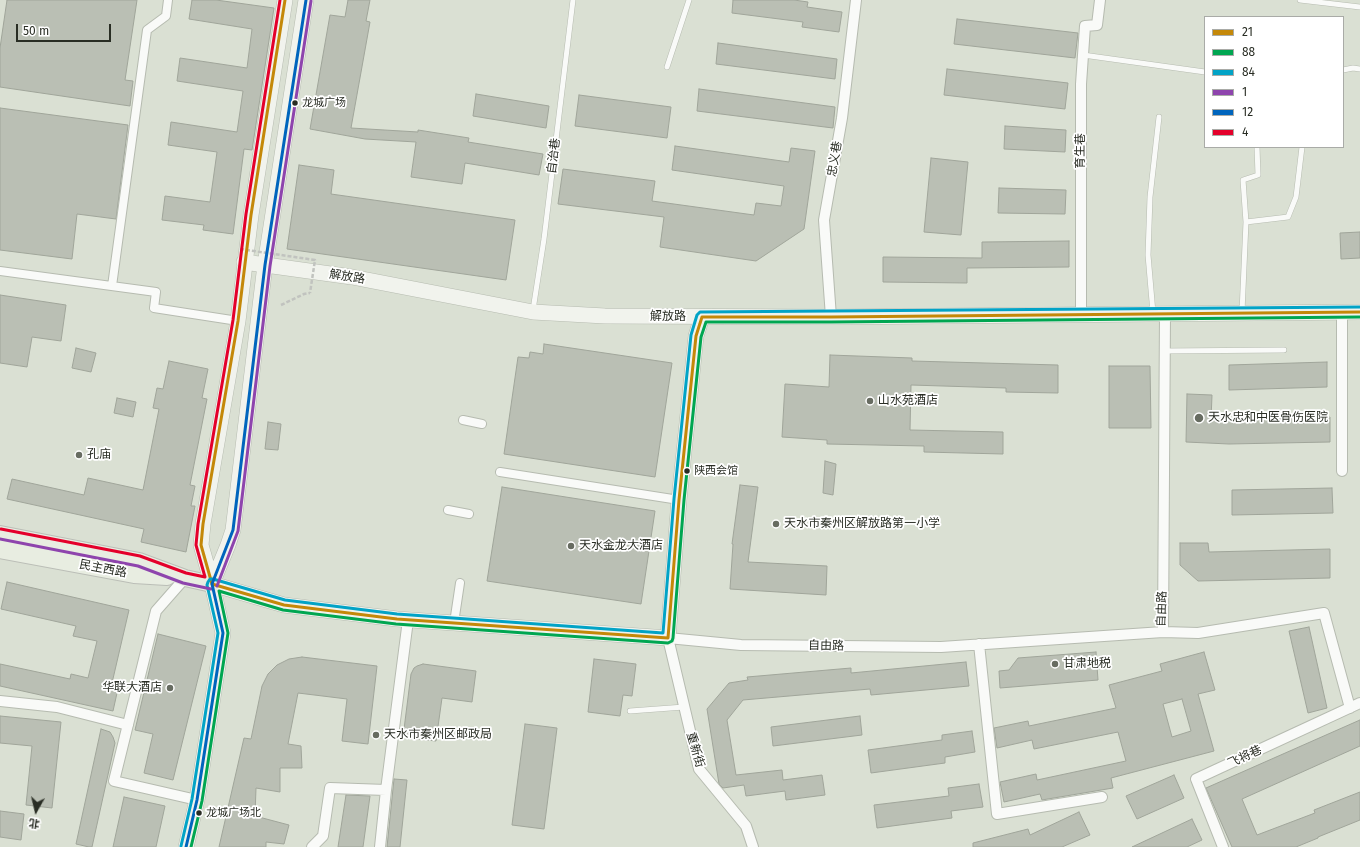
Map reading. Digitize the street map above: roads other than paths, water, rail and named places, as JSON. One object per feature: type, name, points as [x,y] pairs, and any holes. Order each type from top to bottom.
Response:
[{"type":"main road","points":[[186,847],[197,800],[223,633],[212,584],[201,545],[203,524],[238,321],[242,256],[251,215],[285,0]]},
{"type":"main road","points":[[212,584],[232,530],[264,266],[306,0]]},
{"type":"main road","name":"解放路","points":[[242,256],[264,266],[352,277],[532,312],[605,316],[832,317],[1360,312]]},
{"type":"main road","points":[[668,638],[679,500],[696,336],[702,317]]},
{"type":"main road","name":"民主西路","points":[[0,534],[139,561],[185,578]]},
{"type":"main road","name":"民主西路","points":[[0,550],[134,575],[185,578]]},
{"type":"main road","points":[[185,578],[212,584]]},
{"type":"main road","name":"自由路","points":[[212,584],[284,605],[397,619],[668,638]]},
{"type":"street","points":[[112,286],[147,30],[166,16],[168,0]]},
{"type":"street","name":"忠义巷","points":[[832,317],[824,220],[842,118],[856,0]]},
{"type":"street","name":"育生巷","points":[[1081,314],[1081,84],[1084,26],[1097,25],[1100,0]]},
{"type":"street","points":[[0,271],[156,292],[154,308],[238,321]]},
{"type":"street","points":[[1342,312],[1342,471]]},
{"type":"street","name":"自由路","points":[[668,638],[742,645],[941,647],[1163,632],[1164,351],[1159,314]]},
{"type":"street","points":[[463,420],[482,424]]},
{"type":"street","points":[[500,472],[679,500]]},
{"type":"street","points":[[448,510],[469,514]]},
{"type":"street","points":[[185,578],[156,611],[114,782],[197,800]]},
{"type":"street","points":[[454,623],[460,583]]},
{"type":"street","points":[[1163,632],[1198,633],[1324,613],[1350,708]]},
{"type":"street","points":[[380,847],[408,620]]},
{"type":"street","name":"重新街","points":[[668,638],[698,769],[746,826],[754,847]]},
{"type":"street","points":[[979,644],[997,814],[1102,797]]},
{"type":"street","points":[[0,701],[57,707],[128,725]]},
{"type":"street","name":"飞将巷","points":[[1223,847],[1196,779],[1360,703]]},
{"type":"street","points":[[312,847],[323,836],[330,788],[386,790]]},
{"type":"lane","name":"自治巷","points":[[532,312],[544,239],[573,0]]},
{"type":"lane","points":[[667,67],[689,0]]},
{"type":"lane","points":[[1300,0],[1360,7]]},
{"type":"lane","points":[[1083,55],[1204,72]]},
{"type":"lane","points":[[1344,70],[1352,68],[1360,69]]},
{"type":"lane","points":[[1159,314],[1148,255],[1150,197],[1160,117]]},
{"type":"lane","points":[[1242,313],[1246,222],[1244,180],[1258,175],[1257,148]]},
{"type":"lane","points":[[1246,222],[1288,217],[1296,197],[1302,148]]},
{"type":"lane","points":[[1164,351],[1284,350]]},
{"type":"lane","points":[[630,712],[684,707]]},
{"type":"place","name":"龙城广场","points":[[295,103]]},
{"type":"place","name":"山水苑酒店","points":[[870,401]]},
{"type":"place","name":"天水忠和中医骨伤医院","points":[[1199,418]]},
{"type":"place","name":"孔庙","points":[[79,455]]},
{"type":"place","name":"陕西会馆","points":[[687,471]]},
{"type":"place","name":"天水市秦州区解放路第一小学","points":[[776,524]]},
{"type":"place","name":"天水金龙大酒店","points":[[571,546]]},
{"type":"place","name":"甘肃地税","points":[[1055,664]]},
{"type":"place","name":"华联大酒店","points":[[170,688]]},
{"type":"place","name":"天水市秦州区邮政局","points":[[376,735]]},
{"type":"place","name":"龙城广场北","points":[[199,813]]}]
